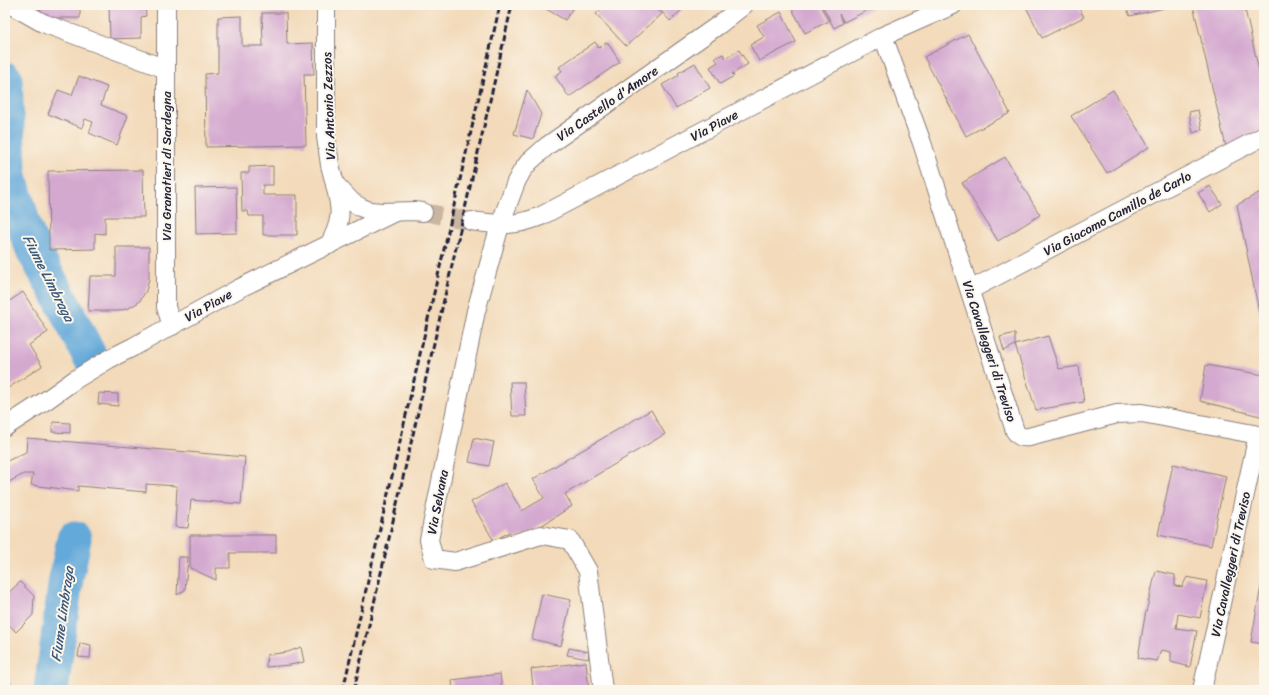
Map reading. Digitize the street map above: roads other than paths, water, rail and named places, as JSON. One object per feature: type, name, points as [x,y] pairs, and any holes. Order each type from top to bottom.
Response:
[{"type":"street","points":[[11,5],[43,23],[166,69]]},
{"type":"street","name":"Via Granatieri di Sardegna","points":[[166,5],[166,307],[172,326]]},
{"type":"street","name":"Via Antonio Zezzos","points":[[326,5],[326,137],[330,165],[335,184],[344,195],[360,207],[381,212],[396,212]]},
{"type":"street","name":"Via Castello d'Amore","points":[[500,225],[516,182],[529,162],[547,146],[720,24],[744,5]]},
{"type":"street","name":"Via Piave","points":[[470,221],[500,225],[518,224],[541,216],[883,36],[953,5]]},
{"type":"street","name":"Via Cavalleggeri di Treviso","points":[[883,36],[922,143],[1015,431],[1018,436],[1022,438],[1029,437],[1116,414],[1130,413],[1157,416],[1261,435],[1202,690]]},
{"type":"street","name":"Via Giacomo Camillo de Carlo","points":[[970,290],[1264,136]]},
{"type":"street","points":[[329,245],[336,233],[340,211],[335,184]]},
{"type":"street","name":"Via Piave","points":[[5,427],[48,399],[76,378],[240,288],[396,212],[423,212]]},
{"type":"street","name":"Via Selvana","points":[[500,225],[476,310],[429,540],[434,559],[455,562],[541,535],[570,540],[588,571],[603,690]]},
{"type":"waterway","name":"Fiume Limbraga","points":[[5,79],[9,168],[11,181],[25,229],[34,252],[60,298],[89,355]]},
{"type":"waterway","name":"Fiume Limbraga","points":[[51,690],[66,579],[74,539]]},
{"type":"tunnel","points":[[423,212],[471,221]]},
{"type":"railway","points":[[343,690],[500,5]]},
{"type":"railway","points":[[354,690],[512,5]]}]
